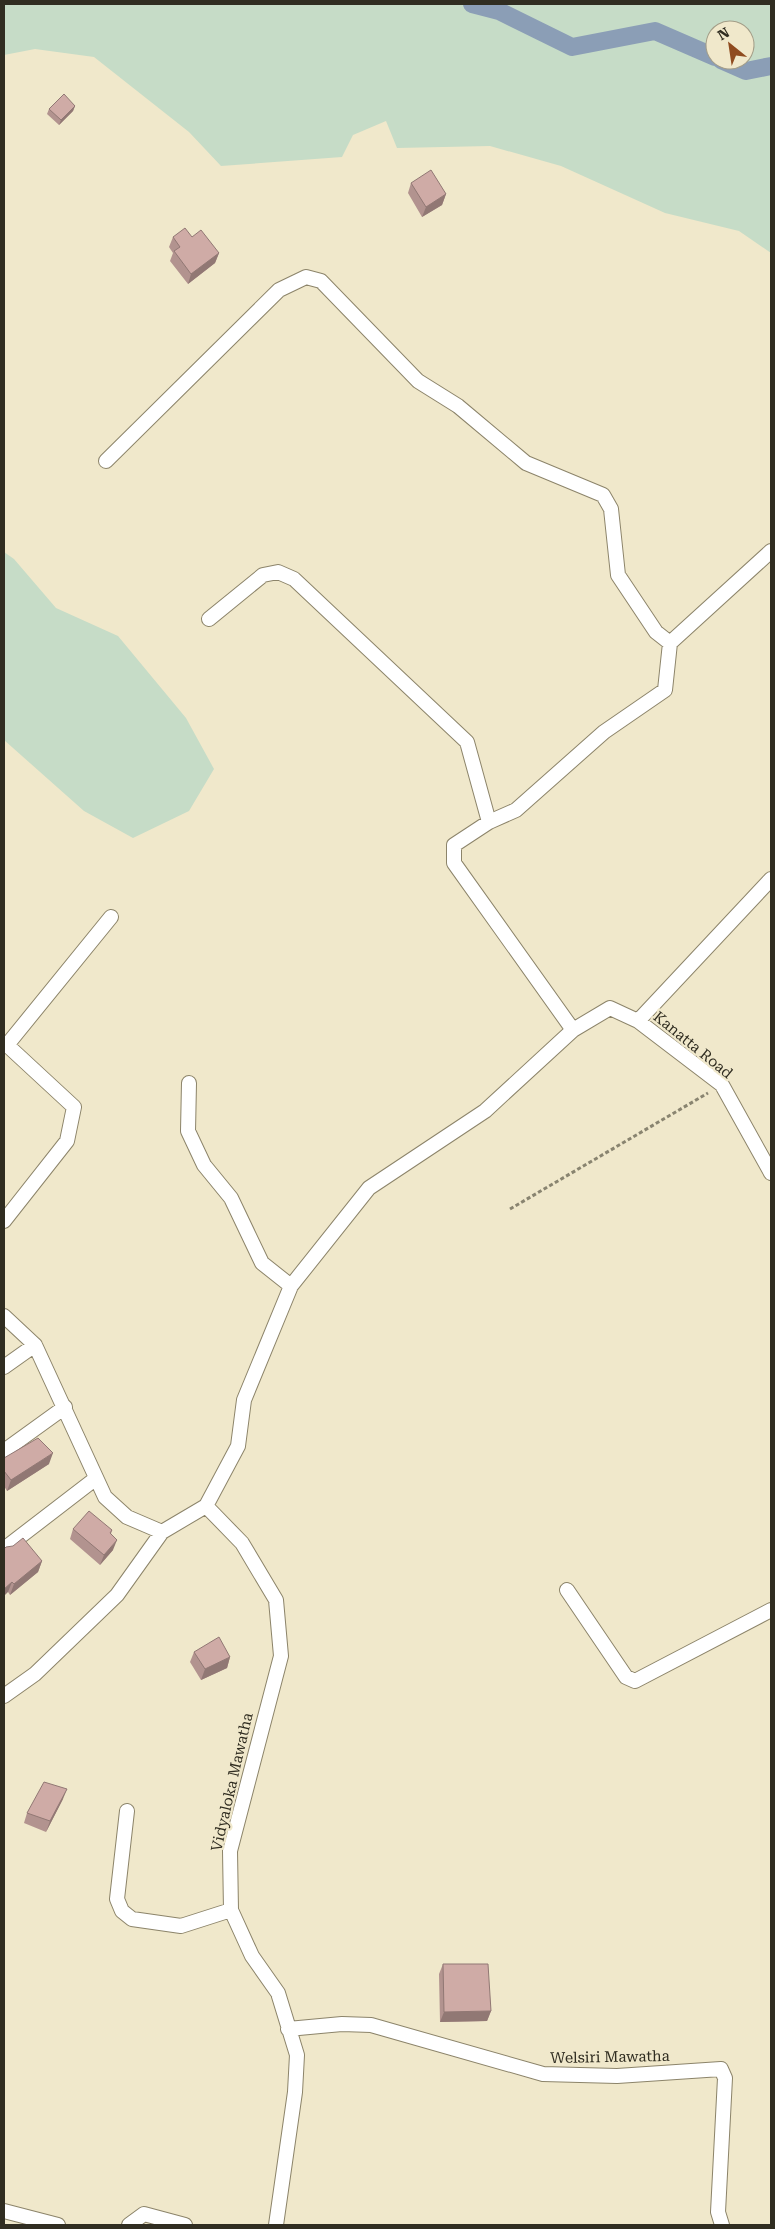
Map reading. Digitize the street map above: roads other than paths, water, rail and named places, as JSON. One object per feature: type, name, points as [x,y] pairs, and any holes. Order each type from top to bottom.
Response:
[{"type":"street","points":[[106,460],[280,290],[306,277],[321,281],[418,381],[458,406],[526,463],[603,495],[611,509],[618,575],[656,632],[670,643]]},
{"type":"street","points":[[4,1696],[35,1674],[117,1595],[162,1532],[206,1506],[238,1446],[244,1400],[291,1286],[369,1188],[485,1111],[573,1030],[454,863],[454,845],[488,822],[516,810],[604,732],[665,690],[670,643],[771,552]]},
{"type":"street","points":[[209,619],[264,575],[278,572],[294,579],[467,742],[488,822]]},
{"type":"street","points":[[638,1021],[771,879]]},
{"type":"street","points":[[4,1222],[67,1141],[74,1107],[7,1045],[111,917]]},
{"type":"street","name":"Kanatta Road","points":[[573,1030],[610,1008],[638,1021],[722,1085],[771,1173]]},
{"type":"street","points":[[190,1083],[188,1131],[204,1165],[231,1198],[262,1263],[291,1286]]},
{"type":"street","points":[[4,1316],[36,1345],[105,1498],[127,1517],[162,1532]]},
{"type":"street","points":[[4,1366],[36,1345]]},
{"type":"street","points":[[4,1451],[65,1407]]},
{"type":"street","points":[[4,1549],[95,1479]]},
{"type":"street","name":"Vidyaloka Mawatha","points":[[206,1506],[242,1543],[276,1600],[281,1656],[230,1851],[231,1910],[252,1956],[278,1993],[297,2055],[295,2092],[276,2225]]},
{"type":"street","points":[[567,1590],[626,1677],[635,1681],[771,1610]]},
{"type":"street","points":[[127,1811],[117,1899],[122,1911],[132,1919],[181,1926],[231,1910]]},
{"type":"street","name":"Welsiri Mawatha","points":[[288,2029],[342,2024],[371,2025],[544,2074],[617,2076],[721,2069],[725,2078],[718,2212],[722,2225]]},
{"type":"street","points":[[4,2212],[58,2225]]},
{"type":"street","points":[[129,2225],[144,2214],[185,2225]]},
{"type":"waterway","points":[[472,4],[499,11],[572,47],[655,31],[705,53]]},
{"type":"waterway","points":[[755,69],[771,66]]},
{"type":"waterway","points":[[744,70],[751,70]]}]
